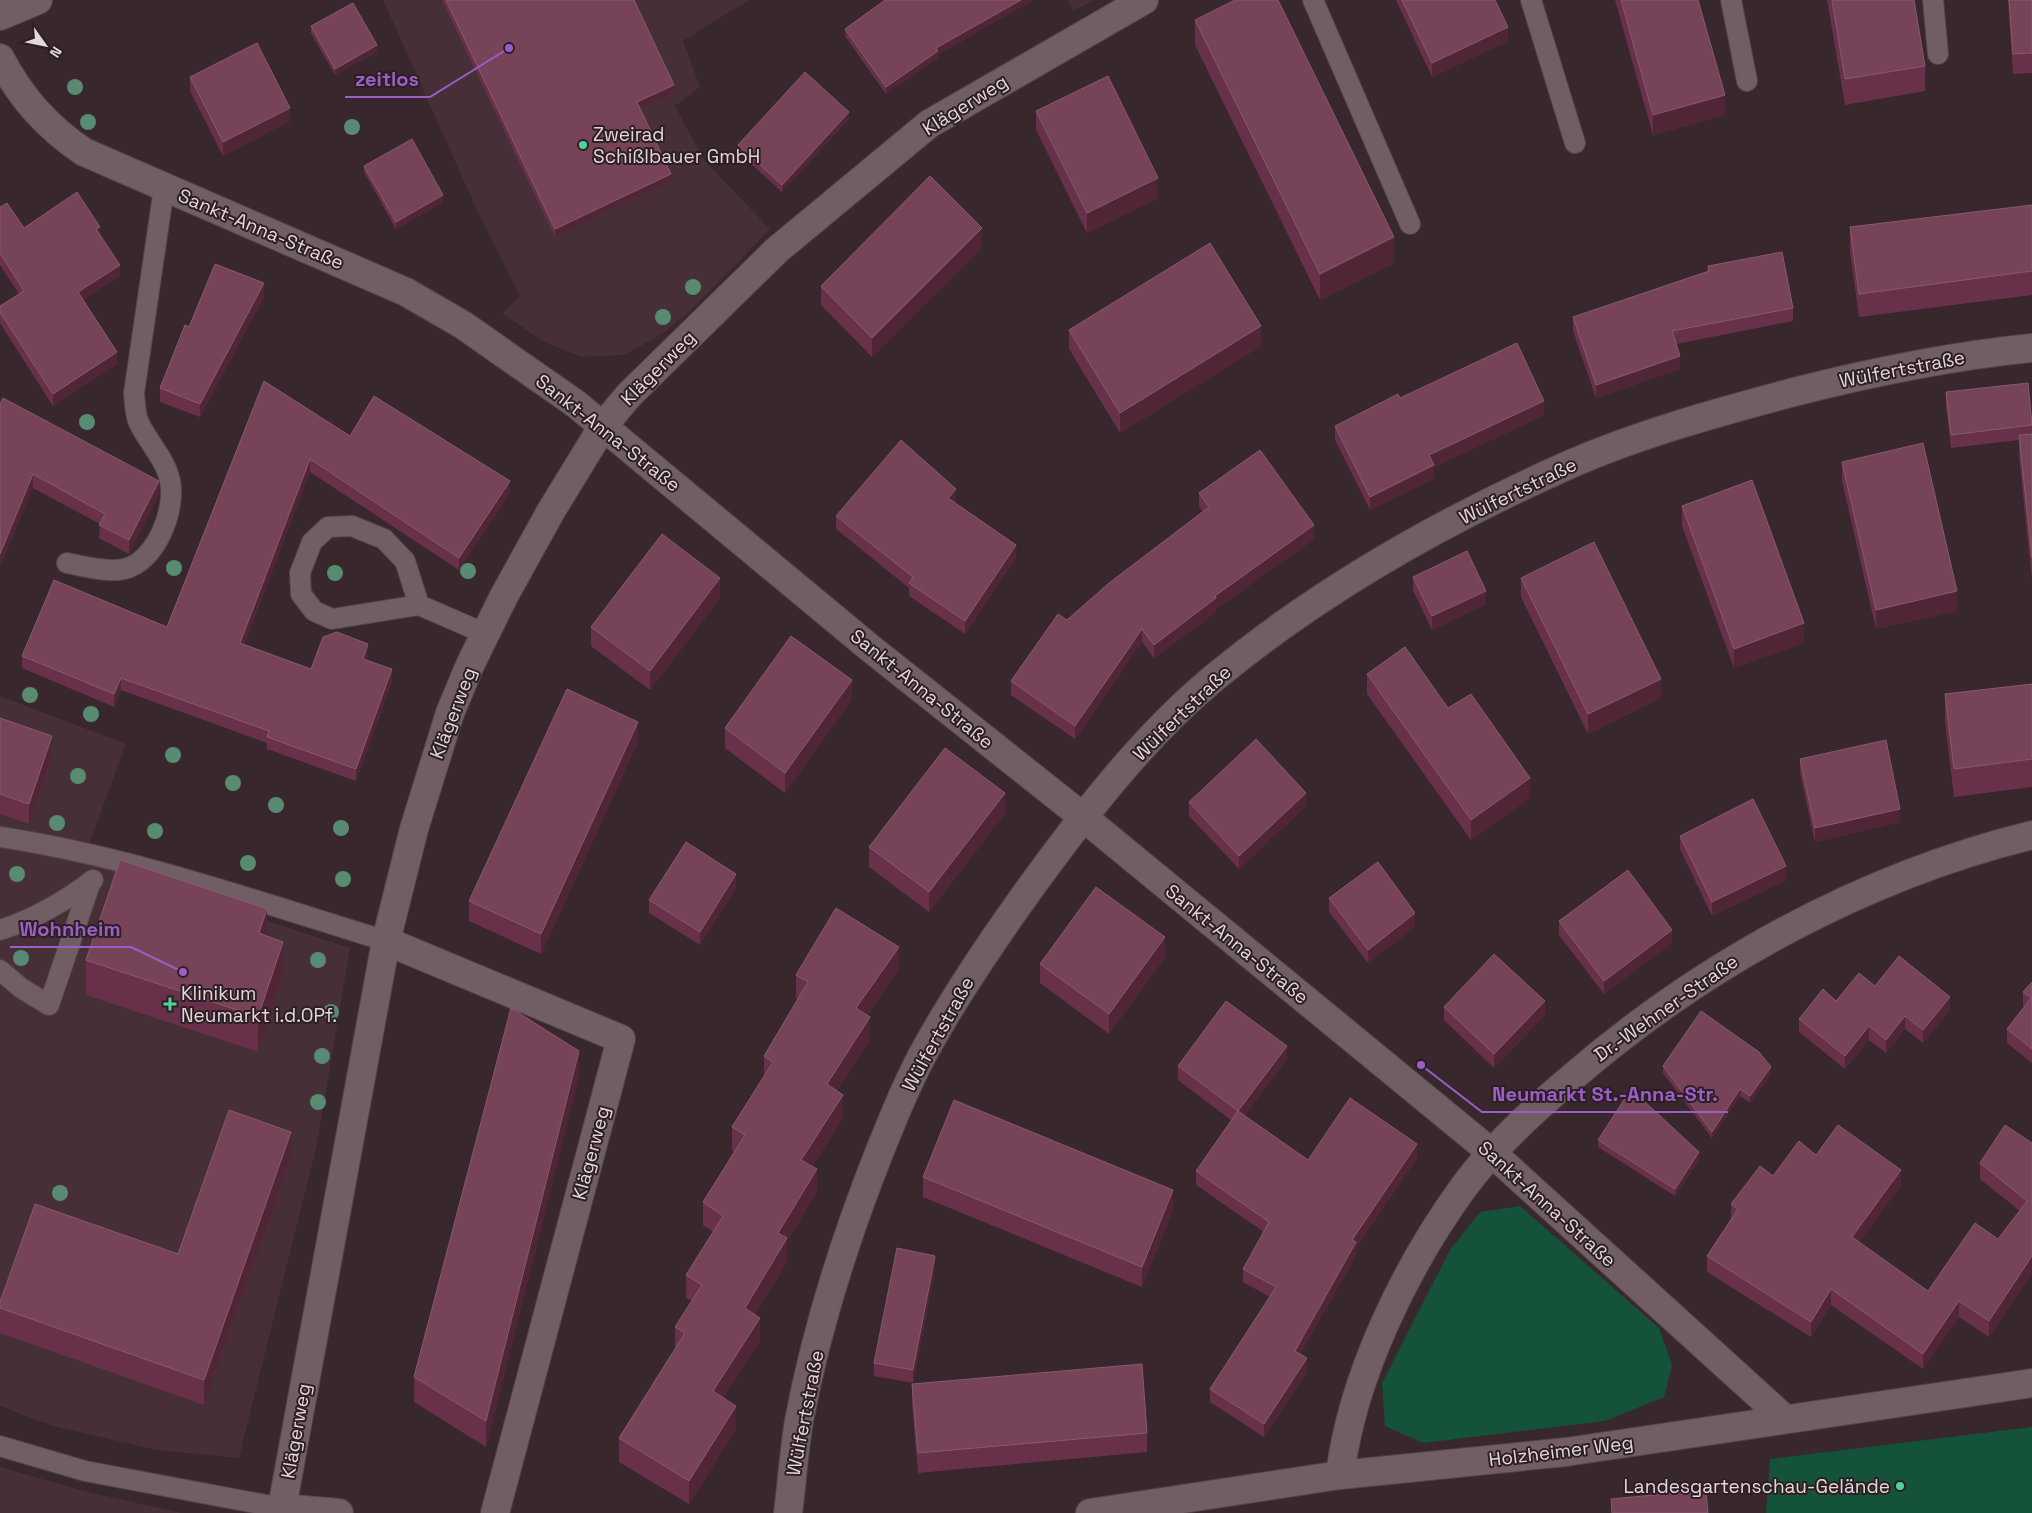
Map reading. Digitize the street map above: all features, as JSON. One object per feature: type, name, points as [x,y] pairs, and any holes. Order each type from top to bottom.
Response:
[{"type":"street","points":[[0,16],[38,0]]},
{"type":"street","name":"Klägerweg","points":[[282,1511],[386,941],[414,829],[450,713],[486,634],[550,511],[603,426],[636,388],[777,250],[929,124],[1144,0]]},
{"type":"street","name":"Sankt-Anna-Straße","points":[[0,58],[32,108],[67,141],[98,160],[406,292],[463,325],[603,426],[870,648],[1082,818],[1492,1153],[1785,1419]]},
{"type":"street","name":"Wülfertstraße","points":[[788,1513],[799,1421],[820,1331],[852,1220],[893,1119],[926,1046],[966,981],[1022,899],[1082,818],[1149,741],[1213,679],[1305,610],[1390,556],[1476,510],[1567,465],[1672,427],[1864,374],[1930,361],[2032,348]]},
{"type":"street","name":"Dr.-Wehner-Straße","points":[[1340,1475],[1349,1426],[1363,1377],[1381,1333],[1407,1280],[1463,1187],[1492,1153],[1541,1104],[1594,1058],[1646,1019],[1734,959],[1819,914],[1905,876],[1981,848],[2032,835]]},
{"type":"street","name":"Klägerweg","points":[[386,941],[622,1039],[495,1513]]},
{"type":"street","name":"Holzheimer Weg","points":[[1090,1513],[1340,1475],[1566,1452],[2032,1383]]},
{"type":"street","points":[[282,1511],[339,1513]]},
{"type":"lane","points":[[1313,0],[1410,224]]},
{"type":"lane","points":[[1531,0],[1575,143]]},
{"type":"lane","points":[[1731,0],[1747,81]]},
{"type":"lane","points":[[1933,0],[1938,54]]},
{"type":"lane","points":[[67,563],[89,568],[124,570],[141,561],[162,535],[171,503],[170,480],[138,422],[134,393],[164,188]]},
{"type":"lane","points":[[418,605],[405,561],[384,539],[352,526],[328,527],[312,542],[300,573],[301,594],[314,611],[332,619],[418,605],[486,634]]},
{"type":"lane","points":[[0,837],[36,843],[157,870],[386,941]]},
{"type":"lane","points":[[0,930],[64,902],[116,861]]},
{"type":"lane","points":[[0,970],[21,988],[49,1005],[91,881]]},
{"type":"lane","points":[[0,1446],[85,1471],[282,1511]]},
{"type":"shaded area","points":[[383,0],[749,0],[683,41],[700,87],[675,106],[704,160],[770,229],[690,311],[663,333],[625,355],[581,357],[544,342],[502,313],[520,296],[476,208]]},
{"type":"shaded area","points":[[1068,0],[1095,0],[1073,11]]},
{"type":"shaded area","points":[[0,696],[126,744],[83,860],[350,948],[317,1144],[239,1458],[157,1450],[53,1426],[0,1406]]},
{"type":"shaded area","points":[[0,1467],[84,1491],[182,1513],[0,1513]]},
{"type":"green space","points":[[1520,1206],[1659,1328],[1672,1365],[1664,1397],[1605,1421],[1423,1443],[1385,1426],[1382,1383],[1450,1250],[1480,1212]]},
{"type":"green space","name":"Landesgartenschau-Gelände","points":[[2032,1427],[2032,1513],[1766,1513],[1770,1459]]},
{"type":"building","name":"Zweirad Schißlbauer GmbH","points":[[446,0],[634,0],[674,85],[637,102],[671,174],[555,229]]},
{"type":"building","points":[[885,0],[1021,0],[936,48],[938,51],[886,87],[845,29]]},
{"type":"building","points":[[1235,0],[1278,0],[1394,237],[1320,274],[1195,20]]},
{"type":"building","points":[[1402,0],[1495,0],[1508,27],[1432,63]]},
{"type":"building","points":[[1621,0],[1698,0],[1725,95],[1653,115]]},
{"type":"building","points":[[1832,0],[1914,0],[1925,66],[1845,79]]},
{"type":"building","points":[[2009,0],[2032,0],[2032,53],[2013,54]]},
{"type":"building","points":[[353,3],[377,45],[335,69],[311,26]]},
{"type":"building","points":[[257,43],[290,108],[223,142],[190,77]]},
{"type":"building","points":[[805,72],[849,112],[782,185],[738,145]]},
{"type":"building","points":[[1108,76],[1158,178],[1087,213],[1036,111]]},
{"type":"building","points":[[412,139],[443,195],[396,222],[364,166]]},
{"type":"building","points":[[930,176],[982,228],[872,338],[821,286]]},
{"type":"building","points":[[77,192],[100,227],[96,229],[120,265],[78,292],[117,352],[53,394],[0,312],[0,306],[24,291],[0,253],[0,207],[7,203],[24,228]]},
{"type":"building","points":[[2032,205],[2032,271],[1859,294],[1850,227]]},
{"type":"building","points":[[1210,243],[1261,326],[1120,413],[1069,330]]},
{"type":"building","points":[[1782,252],[1793,308],[1672,331],[1680,356],[1596,385],[1573,317],[1709,271],[1708,266]]},
{"type":"building","points":[[215,264],[264,283],[200,404],[160,388],[185,325],[189,327]]},
{"type":"building","points":[[1517,343],[1544,401],[1429,455],[1434,465],[1370,497],[1335,426],[1398,394],[1400,398]]},
{"type":"building","points":[[264,381],[350,436],[374,396],[510,481],[459,558],[310,459],[240,643],[311,669],[323,637],[337,632],[368,644],[363,659],[392,669],[356,769],[267,737],[269,731],[121,678],[114,694],[22,656],[54,580],[167,627]]},
{"type":"building","points":[[2028,383],[2032,425],[1951,435],[1946,392]]},
{"type":"building","points":[[3,398],[159,481],[129,540],[99,525],[105,514],[33,474],[0,554],[0,404]]},
{"type":"building","points":[[2032,434],[2032,558],[2019,435]]},
{"type":"building","points":[[901,440],[956,489],[948,498],[1016,545],[965,621],[909,583],[913,577],[836,516]]},
{"type":"building","points":[[1923,443],[1957,591],[1876,610],[1842,462]]},
{"type":"building","points":[[1260,450],[1314,525],[1215,596],[1216,598],[1154,645],[1142,629],[1075,726],[1011,681],[1058,614],[1067,620],[1109,583],[1209,507],[1199,493]]},
{"type":"building","points":[[1752,480],[1804,623],[1734,649],[1682,506]]},
{"type":"building","points":[[662,534],[720,578],[650,671],[591,627]]},
{"type":"building","points":[[1594,542],[1661,679],[1588,714],[1521,578]]},
{"type":"building","points":[[1467,551],[1486,591],[1432,616],[1413,577]]},
{"type":"building","points":[[791,636],[852,680],[785,773],[725,728]]},
{"type":"building","points":[[1405,647],[1448,708],[1471,694],[1530,778],[1471,820],[1367,674]]},
{"type":"building","points":[[2032,684],[2032,759],[1954,769],[1945,694]]},
{"type":"building","points":[[567,689],[638,722],[541,934],[469,901]]},
{"type":"building","points":[[0,718],[52,736],[29,804],[0,794]]},
{"type":"building","points":[[1256,739],[1306,793],[1239,856],[1189,802]]},
{"type":"building","points":[[1886,740],[1900,809],[1815,828],[1800,759]]},
{"type":"building","points":[[945,748],[1005,793],[929,892],[869,847]]},
{"type":"building","points":[[1753,799],[1786,866],[1712,902],[1680,836]]},
{"type":"building","points":[[686,842],[736,874],[700,932],[649,900]]},
{"type":"building","points":[[120,860],[267,909],[259,933],[283,942],[258,1017],[86,960]]},
{"type":"building","points":[[1378,862],[1415,913],[1368,950],[1329,898]]},
{"type":"building","points":[[1628,870],[1672,930],[1604,981],[1559,921]]},
{"type":"building","points":[[1096,887],[1165,937],[1109,1014],[1040,964]]},
{"type":"building","points":[[836,908],[899,947],[856,1008],[870,1017],[827,1084],[843,1095],[801,1160],[817,1169],[778,1233],[787,1238],[745,1308],[760,1318],[713,1391],[736,1406],[689,1481],[619,1438],[685,1333],[675,1327],[702,1285],[686,1275],[723,1216],[703,1202],[745,1135],[732,1127],[773,1062],[764,1056],[808,982],[796,975]]},
{"type":"building","points":[[1494,954],[1545,1001],[1494,1054],[1444,1007]]},
{"type":"building","points":[[1899,956],[1950,997],[1923,1030],[1905,1016],[1886,1040],[1869,1026],[1845,1056],[1799,1019],[1823,989],[1836,1001],[1859,973],[1875,986]]},
{"type":"building","points":[[2032,982],[2032,1049],[2007,1029],[2031,998],[2023,992]]},
{"type":"building","points":[[1226,1001],[1287,1046],[1238,1111],[1178,1066]]},
{"type":"building","points":[[511,1008],[579,1051],[486,1421],[414,1377]]},
{"type":"building","points":[[1701,1011],[1759,1052],[1771,1067],[1750,1096],[1740,1089],[1712,1132],[1663,1066]]},
{"type":"building","points":[[1631,1089],[1699,1152],[1675,1189],[1598,1140]]},
{"type":"building","points":[[1350,1098],[1417,1144],[1352,1240],[1356,1242],[1295,1351],[1307,1358],[1264,1424],[1210,1389],[1276,1287],[1243,1269],[1269,1222],[1196,1171],[1238,1111],[1308,1160]]},
{"type":"building","points":[[954,1100],[1173,1190],[1142,1267],[923,1177]]},
{"type":"building","points":[[229,1110],[291,1132],[204,1380],[0,1308],[0,1302],[35,1204],[178,1254]]},
{"type":"building","points":[[1838,1125],[1901,1170],[1852,1237],[1928,1291],[1975,1223],[1998,1239],[2027,1201],[1980,1163],[2005,1125],[2032,1143],[2032,1256],[1989,1321],[1959,1301],[1923,1354],[1831,1289],[1811,1322],[1707,1256],[1738,1209],[1731,1204],[1760,1166],[1773,1176],[1799,1141],[1816,1155]]},
{"type":"building","points":[[897,1248],[935,1256],[913,1370],[874,1363]]},
{"type":"building","points":[[1142,1364],[1147,1433],[918,1453],[912,1384]]},
{"type":"building","points":[[1706,1490],[1708,1513],[1612,1513],[1611,1499]]},
{"type":"place","name":"zeitlos","points":[[509,48]]},
{"type":"place","name":"Zweirad Schißlbauer GmbH","points":[[583,145]]},
{"type":"place","name":"Wohnheim","points":[[183,972]]},
{"type":"place","name":"Klinikum Neumarkt i.d.OPf.","points":[[170,1004]]},
{"type":"place","name":"Neumarkt St.-Anna-Str.","points":[[1421,1065]]},
{"type":"place","name":"Landesgartenschau-Gelände","points":[[1900,1486]]}]
